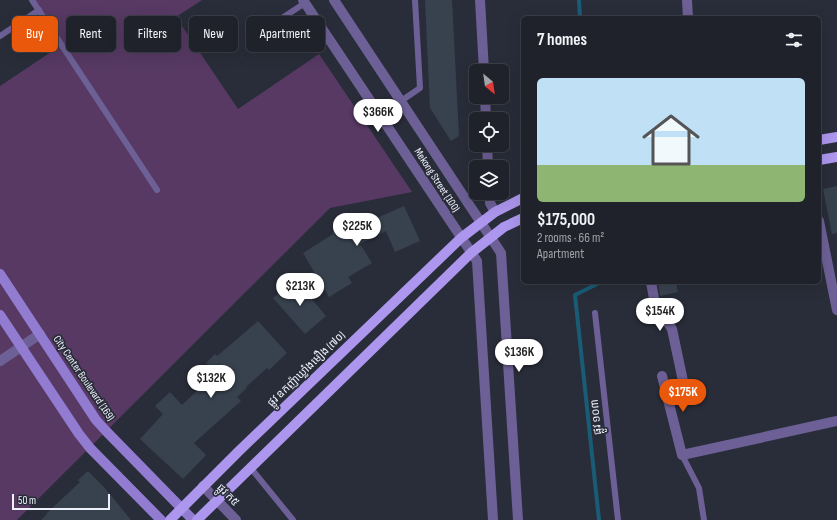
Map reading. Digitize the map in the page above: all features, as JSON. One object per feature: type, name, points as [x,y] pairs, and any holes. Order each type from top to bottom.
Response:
[{"type":"main road","points":[[821,140],[837,137]]},
{"type":"main road","points":[[821,160],[837,157]]},
{"type":"main road","name":"ផ្លូវ ឧកញ៉ាឃ្លាំងមឿង (៧០)","points":[[170,520],[203,486],[460,238],[495,212],[521,199]]},
{"type":"main road","points":[[495,212],[504,227]]},
{"type":"main road","points":[[197,520],[471,253],[504,227],[521,219]]},
{"type":"main road","name":"City Center Boulevard (169)","points":[[0,274],[96,420],[193,520]]},
{"type":"main road","points":[[0,315],[83,439],[161,520]]},
{"type":"street","name":"Mekong Street (100)","points":[[334,0],[501,253],[518,520]]},
{"type":"street","points":[[480,0],[484,64]]},
{"type":"street","points":[[687,0],[688,16]]},
{"type":"street","name":"Mekong Street (100)","points":[[304,1],[313,16]]},
{"type":"street","name":"Mekong Street (100)","points":[[325,34],[476,261],[493,520]]},
{"type":"street","points":[[490,200],[495,212]]},
{"type":"street","points":[[821,231],[837,310]]},
{"type":"street","points":[[651,284],[655,304],[672,329],[683,381]]},
{"type":"street","points":[[0,361],[40,334]]},
{"type":"street","points":[[662,376],[682,456],[837,421]]},
{"type":"street","name":"ផ្លូវ ក៥","points":[[203,486],[236,520]]},
{"type":"lane","points":[[32,0],[157,190]]},
{"type":"lane","points":[[401,101],[420,88],[415,0]]},
{"type":"lane","points":[[284,16],[304,1]]},
{"type":"lane","points":[[0,36],[38,10]]},
{"type":"lane","name":"ផ្លូវ ១០៣","points":[[595,313],[618,520]]},
{"type":"lane","points":[[682,456],[700,488],[704,520]]},
{"type":"lane","points":[[250,467],[293,520]]},
{"type":"shaded area","points":[[33,0],[202,0],[178,16],[124,16],[124,52],[181,52],[181,24],[189,36],[189,52],[200,52],[238,109],[319,54],[412,192],[330,208],[17,520],[0,520],[0,86],[51,52],[58,52],[58,47],[63,44],[58,37],[58,16],[44,16]]},
{"type":"building","points":[[425,0],[452,0],[459,136],[451,141],[430,108]]},
{"type":"building","points":[[837,186],[837,233],[832,234],[823,189]]},
{"type":"building","points":[[404,206],[420,241],[395,252],[386,231],[360,244],[372,263],[348,277],[352,283],[329,297],[303,253],[333,234],[332,232],[366,212],[370,221]]},
{"type":"building","points":[[296,280],[326,316],[305,334],[273,298]]},
{"type":"building","points":[[658,284],[676,284],[678,292],[660,296]]},
{"type":"building","points":[[258,321],[287,353],[269,370],[267,368],[246,387],[247,388],[237,397],[241,401],[194,443],[206,455],[183,479],[140,439],[163,414],[155,406],[170,392],[182,405],[205,383],[198,376],[209,366],[206,363],[215,354],[217,356]]},
{"type":"building","points":[[88,471],[103,486],[131,520],[41,520],[80,482],[78,480]]},
{"type":"waterway","points":[[579,0],[580,16]]},
{"type":"waterway","points":[[597,284],[575,295],[599,520]]}]
